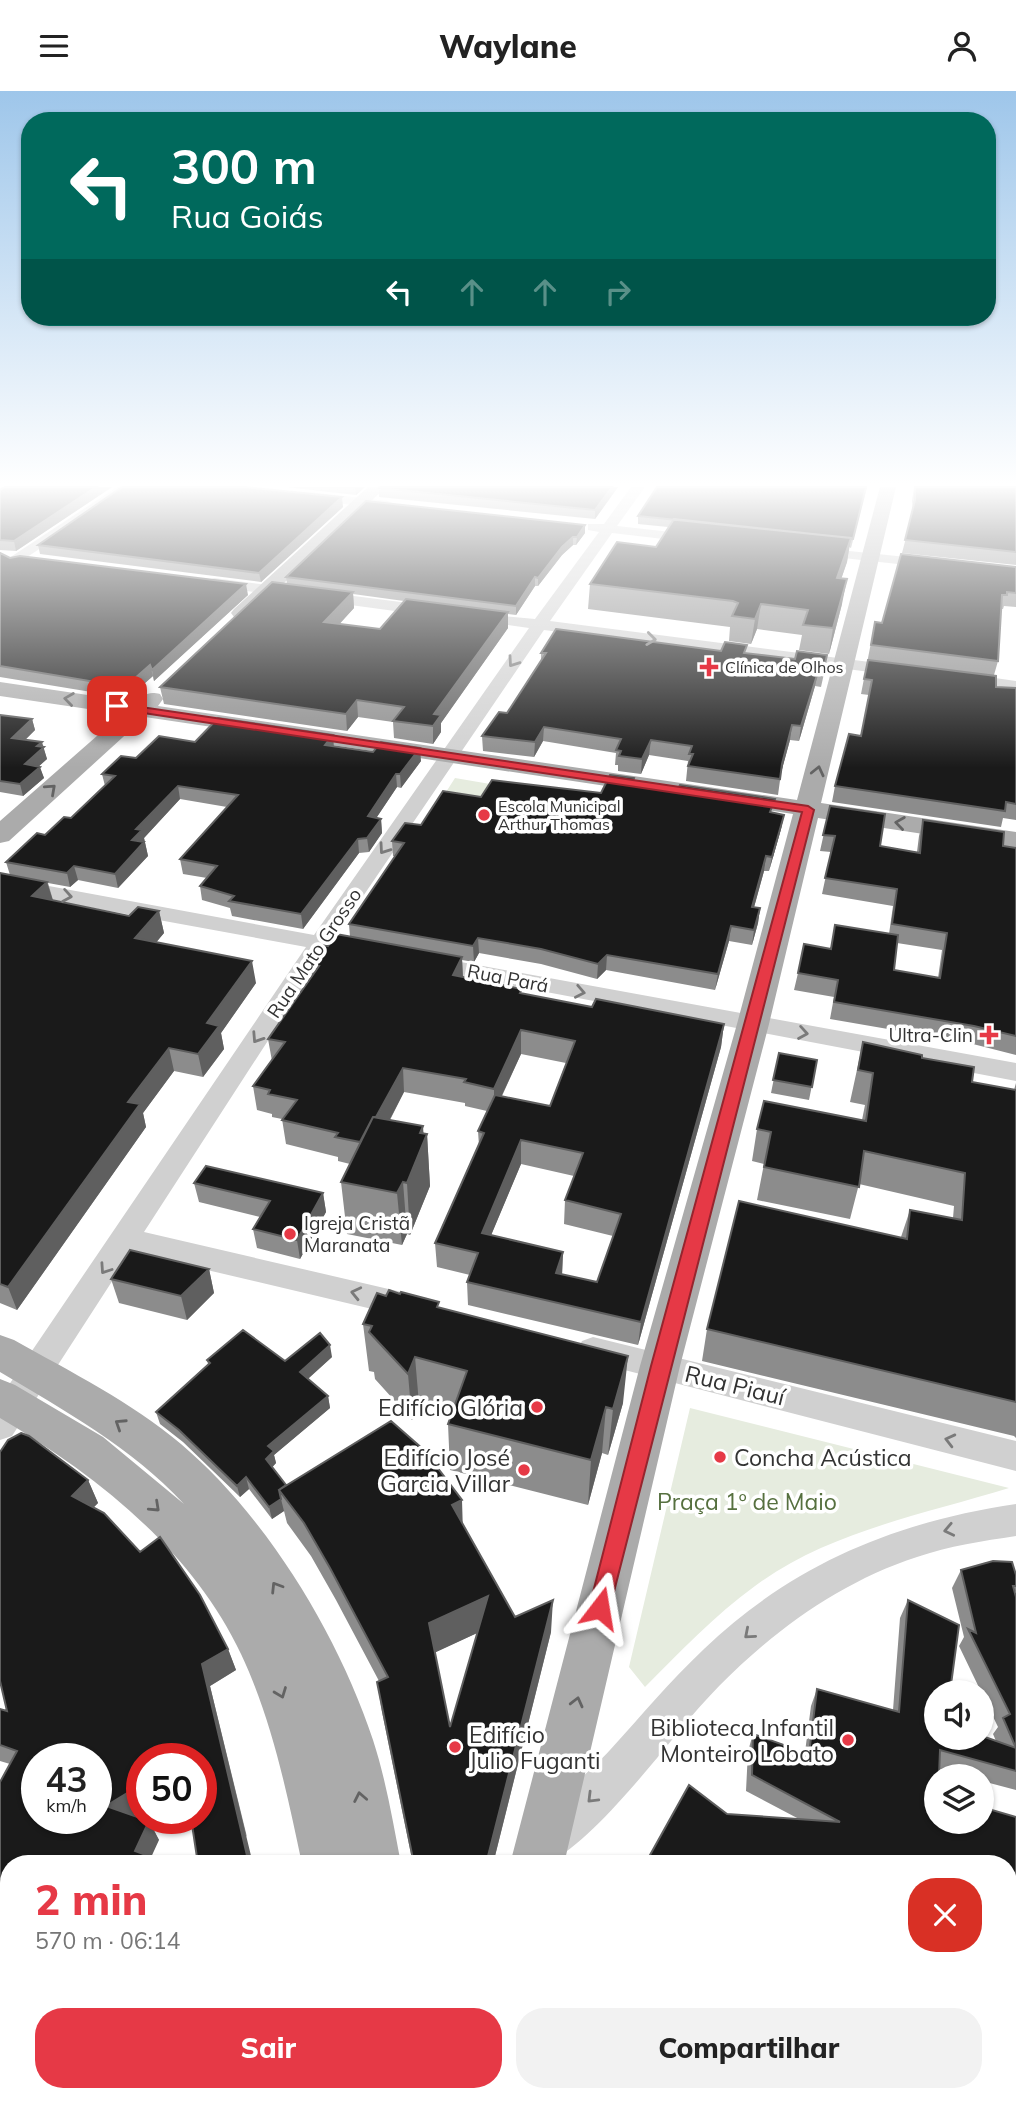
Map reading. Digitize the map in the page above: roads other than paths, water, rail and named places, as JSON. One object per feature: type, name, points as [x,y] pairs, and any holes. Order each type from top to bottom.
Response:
[{"type":"main road","points":[[226,627],[275,581]]},
{"type":"main road","points":[[538,1855],[660,1366],[808,810],[863,581]]},
{"type":"main road","points":[[0,835],[169,682]]},
{"type":"main road","points":[[0,689],[1016,840]]},
{"type":"main road","points":[[10,1391],[98,1457],[157,1507],[215,1569],[257,1636],[274,1674],[310,1781],[327,1855]]},
{"type":"main road","points":[[10,1391],[118,1422],[165,1457],[217,1506],[279,1591],[341,1721],[352,1756],[372,1855]]},
{"type":"street","points":[[196,581],[923,674]]},
{"type":"street","name":"Rua Mato Grosso","points":[[10,1391],[125,1239],[320,943],[571,581]]},
{"type":"street","points":[[949,677],[1016,686]]},
{"type":"street","points":[[0,884],[360,950]]},
{"type":"street","name":"Rua Pará","points":[[401,958],[1016,1072]]},
{"type":"street","points":[[125,1239],[432,1311]]},
{"type":"street","name":"Rua Piauí","points":[[566,1343],[1016,1456]]},
{"type":"street","points":[[540,1855],[682,1697],[774,1613],[834,1574],[883,1550],[930,1534],[1016,1520]]},
{"type":"place","name":"Clínica de Olhos","points":[[709,667]]},
{"type":"place","name":"Escola Municipal Arthur Thomas","points":[[484,815]]},
{"type":"place","name":"Ultra-Clin","points":[[989,1035]]},
{"type":"place","name":"Igreja Cristã Maranata","points":[[290,1234]]},
{"type":"place","name":"Edifício Glória","points":[[537,1407]]},
{"type":"place","name":"Concha Acústica","points":[[720,1457]]},
{"type":"place","name":"Edifício José Garcia Villar","points":[[524,1470]]},
{"type":"place","name":"Biblioteca Infantil Monteiro Lobato","points":[[848,1740]]},
{"type":"place","name":"Edifício Julio Fuganti","points":[[455,1747]]},
{"type":"park label","name":"Praça 1º de Maio","points":[[747,1501]]}]
